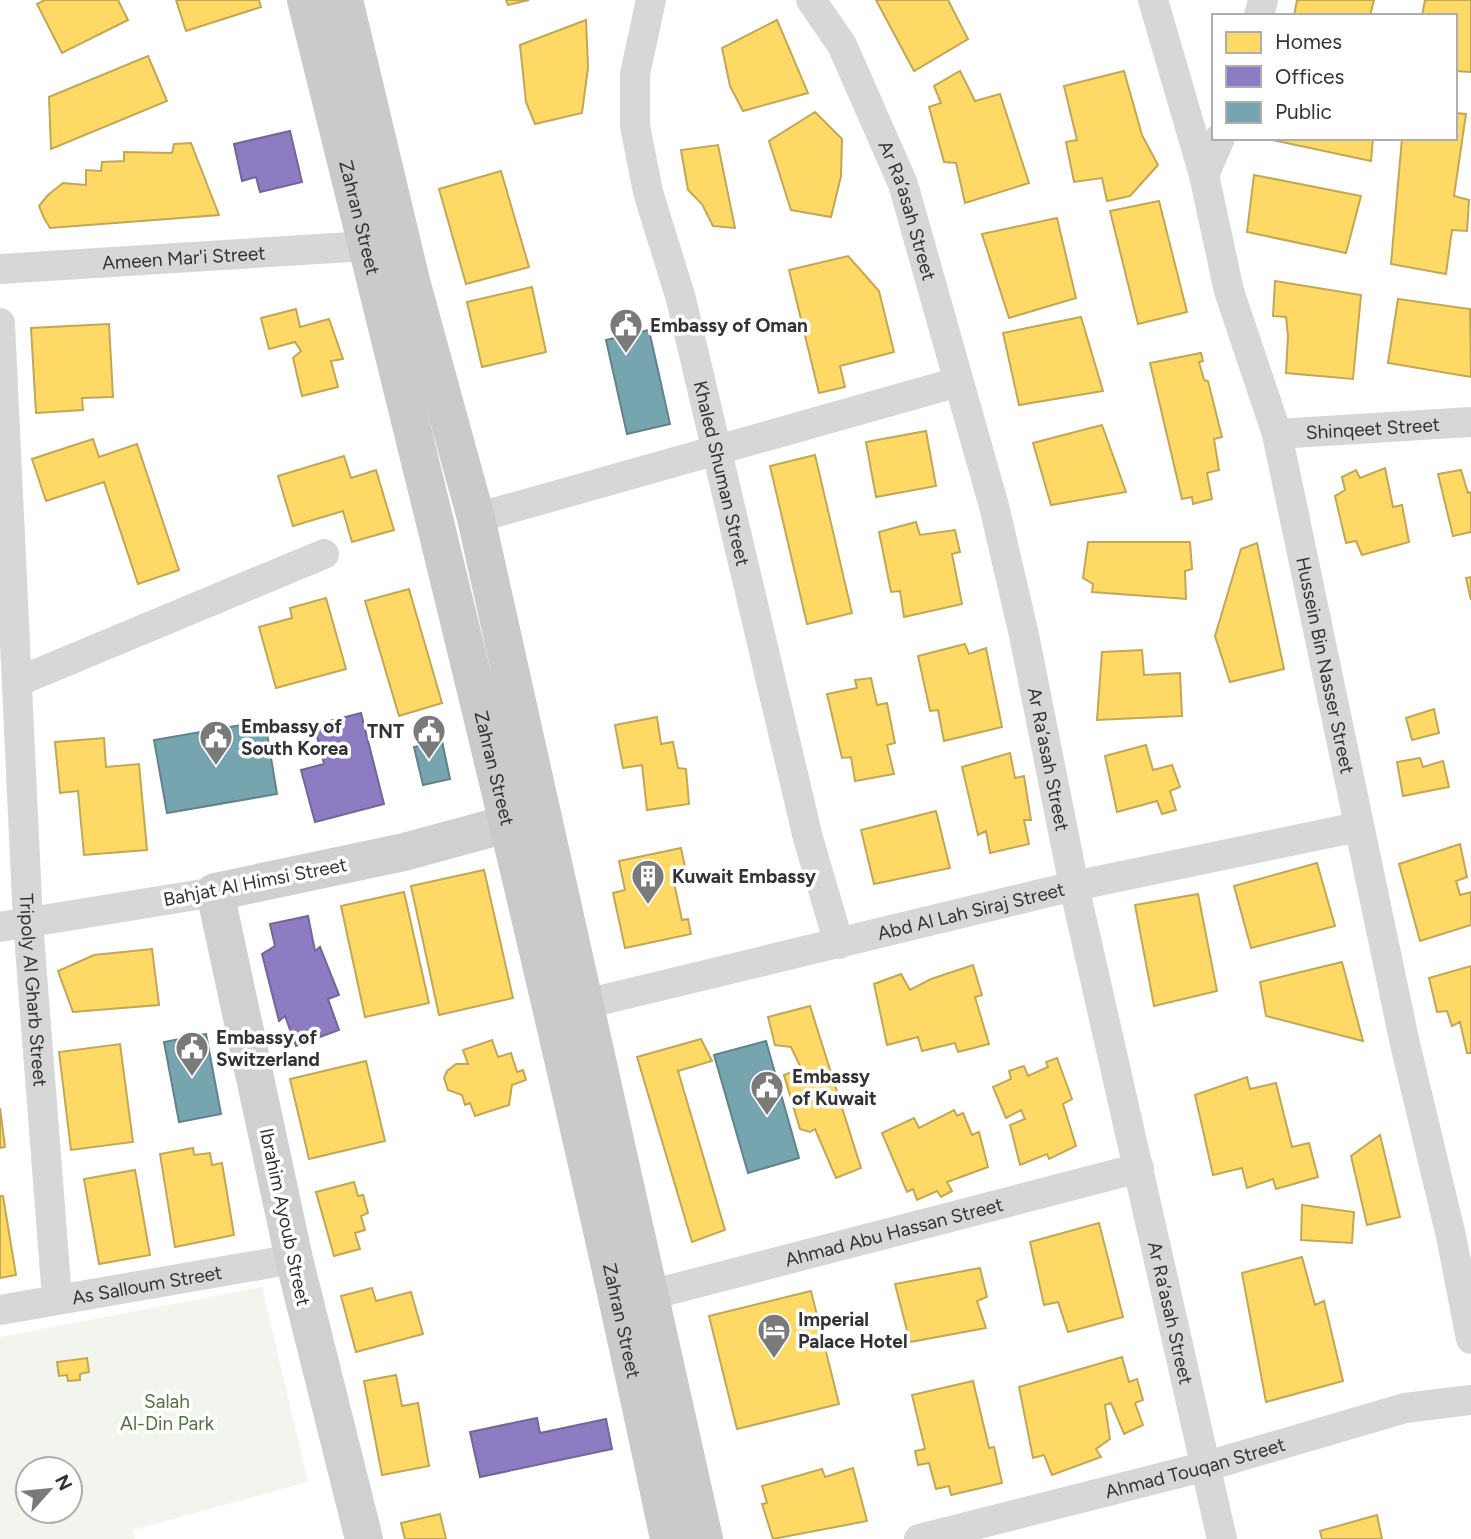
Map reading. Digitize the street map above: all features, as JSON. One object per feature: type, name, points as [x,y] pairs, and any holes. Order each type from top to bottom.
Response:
[{"type":"main road","name":"Zahran Street","points":[[306,0],[554,1006],[677,1539]]},
{"type":"main road","name":"Zahran Street","points":[[344,0],[411,281],[475,519],[650,1295],[677,1539]]},
{"type":"street","name":"Khaled Shuman Street","points":[[651,0],[635,74],[635,126],[648,192],[681,299],[808,838],[839,944]]},
{"type":"street","name":"Ar Ra’asah Street","points":[[811,0],[842,45],[902,184],[993,506],[1015,597],[1074,886],[1222,1539]]},
{"type":"street","name":"Hussein Bin Nasser Street","points":[[1153,0],[1204,175],[1229,291],[1277,434],[1358,827],[1405,1044],[1451,1236],[1471,1339]]},
{"type":"street","points":[[1204,175],[1219,140]]},
{"type":"street","name":"Ameen Mar'i Street","points":[[0,269],[367,246]]},
{"type":"street","name":"Tripoly Al Gharb Street","points":[[0,323],[17,682],[14,924],[57,1298]]},
{"type":"street","points":[[475,519],[719,452],[958,382]]},
{"type":"street","name":"Shinqeet Street","points":[[1277,434],[1471,422]]},
{"type":"street","points":[[17,682],[324,554]]},
{"type":"street","name":"Bahjat Al Himsi Street","points":[[14,924],[215,892],[404,852],[507,824]]},
{"type":"street","name":"Abd Al Lah Siraj Street","points":[[584,1004],[1074,886],[1358,827]]},
{"type":"street","name":"Ibrahim Ayoub Street","points":[[215,892],[294,1259],[364,1539]]},
{"type":"street","name":"Ahmad Abu Hassan Street","points":[[650,1295],[1139,1168]]},
{"type":"street","name":"As Salloum Street","points":[[0,1310],[294,1259]]},
{"type":"street","name":"Ahmad Touqan Street","points":[[919,1539],[1207,1466],[1405,1408],[1471,1400]]},
{"type":"green space","name":"Salah Al-Din Park","points":[[262,1287],[308,1482],[133,1530],[135,1539],[0,1539],[0,1337]]},
{"type":"building: Homes","points":[[45,0],[118,0],[128,20],[62,53],[37,4]]},
{"type":"building: Homes","points":[[176,0],[259,0],[261,7],[186,31]]},
{"type":"building: Homes","points":[[506,0],[529,0],[508,5]]},
{"type":"building: Homes","points":[[876,0],[948,0],[968,39],[914,71]]},
{"type":"building: Homes","points":[[1297,0],[1374,0],[1370,14],[1294,14]]},
{"type":"building: Homes","points":[[1425,0],[1471,0],[1471,72],[1457,71],[1457,14],[1422,14]]},
{"type":"building: Homes","points":[[586,20],[588,68],[582,113],[535,124],[526,102],[520,45]]},
{"type":"building: Homes","points":[[777,20],[808,93],[743,111],[730,86],[722,48]]},
{"type":"building: Homes","points":[[148,56],[167,101],[51,149],[49,97]]},
{"type":"building: Homes","points":[[960,71],[975,101],[1000,94],[1029,183],[965,203],[956,163],[944,162],[929,107],[941,103],[934,86]]},
{"type":"building: Homes","points":[[1124,71],[1142,135],[1158,165],[1130,196],[1107,201],[1102,178],[1074,182],[1066,142],[1077,140],[1064,86]]},
{"type":"building: Homes","points":[[815,112],[842,139],[841,176],[831,217],[791,210],[769,141]]},
{"type":"building: Homes","points":[[1457,113],[1466,114],[1454,196],[1469,200],[1467,231],[1452,230],[1446,274],[1391,264],[1402,140],[1457,140]]},
{"type":"building: Homes","points":[[1272,140],[1373,140],[1371,161]]},
{"type":"building: Homes","points":[[191,143],[219,215],[50,228],[44,218],[39,206],[48,195],[63,183],[86,185],[86,170],[101,171],[102,162],[124,161],[124,152],[172,153],[174,144]]},
{"type":"building: Homes","points":[[718,145],[735,228],[713,226],[702,204],[688,190],[681,150]]},
{"type":"building: Homes","points":[[501,171],[529,267],[466,284],[439,189]]},
{"type":"building: Homes","points":[[1254,175],[1361,196],[1346,253],[1247,232]]},
{"type":"building: Homes","points":[[1159,201],[1187,312],[1138,324],[1110,211]]},
{"type":"building: Homes","points":[[1057,218],[1076,298],[1009,318],[982,234]]},
{"type":"building: Homes","points":[[848,256],[879,291],[894,352],[840,366],[845,387],[819,393],[789,270]]},
{"type":"building: Homes","points":[[1275,281],[1361,295],[1353,379],[1286,373],[1286,317],[1273,316]]},
{"type":"building: Homes","points":[[532,287],[546,352],[482,367],[467,302]]},
{"type":"building: Homes","points":[[1398,299],[1470,309],[1471,377],[1388,363]]},
{"type":"building: Homes","points":[[296,309],[300,327],[329,319],[343,359],[331,361],[338,387],[302,396],[293,358],[301,351],[295,342],[269,349],[261,318]]},
{"type":"building: Homes","points":[[1081,317],[1103,391],[1019,405],[1003,333]]},
{"type":"building: Homes","points":[[109,324],[113,397],[82,398],[83,410],[36,413],[31,328]]},
{"type":"building: Homes","points":[[1201,353],[1203,361],[1199,362],[1204,380],[1208,381],[1222,437],[1214,439],[1219,470],[1207,473],[1212,499],[1193,504],[1192,497],[1182,499],[1150,363]]},
{"type":"building: Homes","points":[[1102,425],[1126,492],[1051,505],[1033,443]]},
{"type":"building: Homes","points":[[926,431],[936,486],[876,497],[866,442]]},
{"type":"building: Homes","points":[[93,439],[99,457],[137,444],[179,570],[138,584],[104,482],[46,501],[32,459]]},
{"type":"building: Homes","points":[[815,455],[852,613],[807,624],[770,466]]},
{"type":"building: Homes","points":[[344,456],[351,478],[376,470],[394,530],[352,542],[343,511],[293,526],[278,476]]},
{"type":"building: Homes","points":[[1385,468],[1393,507],[1402,505],[1409,542],[1362,555],[1356,541],[1346,543],[1335,496],[1345,490],[1342,477],[1356,470],[1360,478]]},
{"type":"building: Homes","points":[[1461,470],[1468,493],[1471,492],[1471,532],[1453,536],[1438,474]]},
{"type":"building: Homes","points":[[916,522],[920,535],[955,530],[960,552],[952,554],[962,604],[904,617],[900,591],[891,592],[879,532]]},
{"type":"building: Homes","points":[[1088,542],[1190,542],[1192,569],[1185,571],[1186,599],[1092,592],[1093,584],[1083,578]]},
{"type":"building: Homes","points":[[1257,543],[1284,669],[1230,682],[1215,636],[1241,549]]},
{"type":"building: Homes","points":[[1471,577],[1471,600],[1466,578]]},
{"type":"building: Homes","points":[[409,589],[442,703],[399,716],[365,601]]},
{"type":"building: Homes","points":[[326,598],[346,669],[276,688],[259,627],[292,618],[290,608]]},
{"type":"building: Homes","points":[[965,644],[969,654],[986,648],[1002,727],[944,741],[938,710],[930,711],[918,656]]},
{"type":"building: Homes","points":[[1142,650],[1144,675],[1180,673],[1182,716],[1097,720],[1102,652]]},
{"type":"building: Homes","points":[[871,678],[877,705],[887,703],[895,743],[887,745],[894,774],[855,781],[851,757],[842,758],[827,694],[857,688],[855,680]]},
{"type":"building: Homes","points":[[1434,709],[1439,733],[1412,740],[1406,718]]},
{"type":"building: Homes","points":[[657,717],[661,744],[673,742],[678,768],[686,769],[689,804],[647,810],[642,765],[623,768],[615,725]]},
{"type":"building: Homes","points":[[104,738],[106,767],[139,764],[147,850],[84,855],[78,791],[60,793],[55,742]]},
{"type":"building: Homes","points":[[1146,745],[1153,770],[1172,765],[1180,787],[1170,791],[1176,810],[1162,814],[1157,801],[1117,812],[1105,756]]},
{"type":"building: Homes","points":[[1010,753],[1015,778],[1024,776],[1031,820],[1024,820],[1029,844],[990,853],[986,831],[978,835],[962,767]]},
{"type":"building: Homes","points":[[1420,758],[1423,767],[1443,761],[1449,787],[1403,796],[1397,762]]},
{"type":"building: Homes","points":[[936,811],[950,868],[874,884],[861,830]]},
{"type":"building: Homes","points":[[1460,844],[1467,877],[1456,881],[1460,895],[1471,892],[1471,925],[1420,941],[1399,864]]},
{"type":"building: Homes","name":"Kuwait Embassy","points":[[681,848],[687,876],[673,878],[682,920],[688,919],[691,934],[625,948],[613,893],[625,890],[619,861]]},
{"type":"building: Homes","points":[[1317,863],[1335,926],[1251,948],[1234,886]]},
{"type":"building: Homes","points":[[484,870],[513,998],[439,1015],[411,886]]},
{"type":"building: Homes","points":[[404,892],[429,1003],[365,1017],[341,906]]},
{"type":"building: Homes","points":[[1198,894],[1217,991],[1154,1006],[1135,905]]},
{"type":"building: Homes","points":[[152,949],[159,1005],[73,1012],[58,971],[94,955]]},
{"type":"building: Homes","points":[[1342,962],[1363,1041],[1266,1016],[1260,982]]},
{"type":"building: Homes","points":[[973,965],[982,995],[975,997],[989,1044],[958,1052],[955,1043],[922,1051],[918,1037],[887,1045],[874,984],[901,974],[910,990],[931,979]]},
{"type":"building: Homes","points":[[1471,966],[1471,1053],[1467,1053],[1460,1022],[1452,1026],[1447,1011],[1437,1012],[1429,978]]},
{"type":"building: Homes","points":[[810,1006],[861,1168],[836,1178],[815,1129],[810,1132],[800,1129],[784,1075],[801,1068],[791,1047],[775,1045],[768,1017]]},
{"type":"building: Homes","points":[[701,1039],[712,1061],[678,1071],[725,1230],[692,1242],[637,1057]]},
{"type":"building: Homes","points":[[492,1040],[498,1057],[511,1053],[517,1072],[523,1070],[526,1080],[512,1085],[509,1105],[475,1116],[470,1103],[465,1105],[462,1095],[448,1090],[444,1078],[447,1071],[456,1064],[468,1064],[463,1050]]},
{"type":"building: Homes","points":[[120,1044],[133,1142],[71,1150],[59,1052]]},
{"type":"building: Homes","points":[[1057,1058],[1072,1099],[1063,1104],[1076,1146],[1049,1159],[1047,1154],[1020,1165],[1010,1125],[1025,1119],[1021,1110],[1006,1118],[993,1087],[1011,1079],[1009,1071],[1024,1066],[1028,1076],[1048,1067],[1046,1062]]},
{"type":"building: Homes","points":[[366,1061],[385,1141],[309,1159],[290,1079]]},
{"type":"building: Homes","points":[[1247,1077],[1250,1089],[1276,1083],[1292,1147],[1309,1143],[1318,1177],[1276,1189],[1273,1179],[1247,1188],[1242,1168],[1213,1175],[1195,1095]]},
{"type":"building: Homes","points":[[0,1108],[5,1147],[0,1148]]},
{"type":"building: Homes","points":[[954,1110],[957,1116],[963,1113],[972,1135],[979,1132],[988,1167],[947,1182],[952,1191],[941,1197],[937,1191],[917,1200],[913,1189],[907,1192],[882,1133],[914,1118],[919,1128]]},
{"type":"building: Homes","points":[[1380,1135],[1400,1217],[1367,1225],[1351,1156]]},
{"type":"building: Homes","points":[[193,1148],[194,1155],[210,1153],[212,1165],[222,1163],[234,1235],[175,1247],[160,1154]]},
{"type":"building: Homes","points":[[135,1170],[150,1255],[99,1264],[84,1179]]},
{"type":"building: Homes","points":[[354,1182],[358,1196],[363,1195],[368,1213],[361,1216],[365,1230],[355,1233],[360,1249],[334,1256],[316,1192]]},
{"type":"building: Homes","points":[[0,1196],[3,1196],[16,1275],[0,1278]]},
{"type":"building: Homes","points":[[1302,1205],[1354,1212],[1352,1243],[1301,1240]]},
{"type":"building: Homes","points":[[1099,1223],[1123,1317],[1068,1332],[1058,1302],[1044,1305],[1030,1242]]},
{"type":"building: Homes","points":[[1302,1257],[1315,1305],[1324,1301],[1343,1381],[1266,1402],[1242,1273]]},
{"type":"building: Homes","points":[[980,1268],[987,1297],[977,1301],[986,1328],[910,1342],[895,1284]]},
{"type":"building: Homes","points":[[372,1288],[376,1301],[411,1292],[423,1334],[356,1352],[341,1296]]},
{"type":"building: Homes","name":"Imperial Palace Hotel","points":[[811,1291],[839,1404],[737,1429],[709,1316]]},
{"type":"building: Homes","points":[[1122,1357],[1129,1382],[1137,1379],[1143,1400],[1135,1403],[1143,1425],[1124,1434],[1111,1403],[1105,1405],[1110,1439],[1096,1449],[1101,1457],[1052,1475],[1044,1455],[1033,1458],[1019,1387]]},
{"type":"building: Homes","points":[[87,1358],[89,1372],[80,1374],[80,1380],[68,1381],[67,1375],[59,1376],[57,1362]]},
{"type":"building: Homes","points":[[396,1375],[402,1406],[418,1403],[429,1466],[382,1475],[364,1381]]},
{"type":"building: Homes","points":[[973,1381],[989,1448],[994,1447],[1002,1483],[951,1495],[949,1486],[936,1489],[929,1463],[918,1465],[915,1451],[925,1449],[912,1395]]},
{"type":"building: Homes","points":[[853,1468],[867,1521],[773,1539],[762,1504],[767,1503],[762,1486],[822,1469],[825,1477]]},
{"type":"building: Homes","points":[[440,1514],[446,1539],[405,1539],[401,1523]]},
{"type":"building: Homes","points":[[1377,1515],[1382,1539],[1322,1539],[1320,1531]]},
{"type":"building: Offices","points":[[290,131],[302,182],[260,192],[256,177],[242,181],[234,144]]},
{"type":"building: Offices","points":[[361,713],[384,804],[315,822],[301,770],[324,764],[314,725]]},
{"type":"building: Offices","points":[[308,916],[315,951],[320,947],[339,995],[328,999],[339,1030],[296,1046],[285,1016],[279,1021],[262,954],[275,946],[270,924]]},
{"type":"building: Offices","points":[[537,1418],[540,1433],[606,1419],[612,1449],[480,1477],[470,1432]]},
{"type":"building: Public","points":[[649,330],[670,424],[627,434],[606,340]]},
{"type":"building: Public","name":"Embassy of South Korea","points":[[265,721],[277,794],[167,813],[154,740]]},
{"type":"building: Public","points":[[442,741],[450,779],[423,785],[414,747]]},
{"type":"building: Public","name":"Embassy of Switzerland","points":[[206,1034],[221,1114],[179,1122],[164,1042]]},
{"type":"building: Public","points":[[766,1041],[799,1158],[748,1173],[714,1055]]},
{"type":"place","name":"Embassy of Oman","points":[[626,355]]},
{"type":"place","name":"TNT","points":[[429,761]]},
{"type":"place","name":"Embassy of South Korea","points":[[216,767]]},
{"type":"place","name":"Kuwait Embassy","points":[[648,906]]},
{"type":"place","name":"Embassy of Switzerland","points":[[192,1078]]},
{"type":"place","name":"Embassy of Kuwait","points":[[767,1117]]},
{"type":"place","name":"Imperial Palace Hotel","points":[[774,1360]]}]
